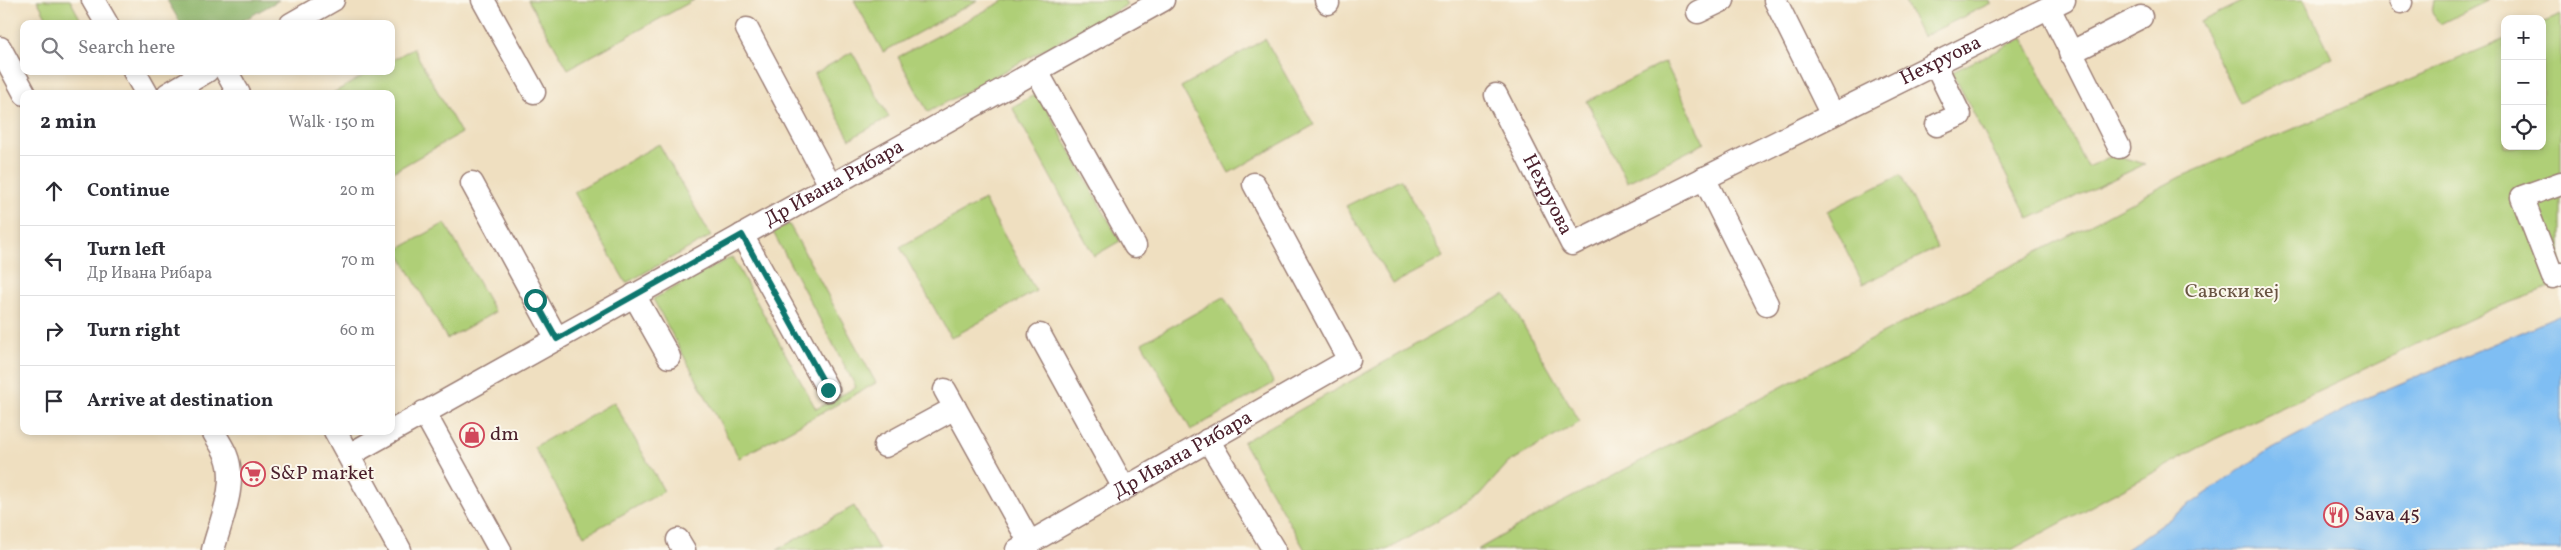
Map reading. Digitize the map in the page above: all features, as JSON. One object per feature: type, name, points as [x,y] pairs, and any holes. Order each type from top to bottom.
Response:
[{"type":"street","points":[[93,0],[105,20]]},
{"type":"street","points":[[298,20],[333,0]]},
{"type":"street","points":[[483,0],[534,92]]},
{"type":"street","name":"Др Ивана Рибара","points":[[395,428],[1163,0]]},
{"type":"street","points":[[1698,12],[1723,0]]},
{"type":"street","points":[[1775,0],[1832,115]]},
{"type":"street","name":"Нехруова","points":[[1496,95],[1572,244],[2056,4],[2070,53],[2119,147]]},
{"type":"street","points":[[2070,53],[2141,18]]},
{"type":"street","points":[[747,29],[830,185]]},
{"type":"street","points":[[0,48],[23,90]]},
{"type":"street","points":[[1935,64],[1960,115],[1937,125]]},
{"type":"street","points":[[1036,70],[1134,246]]},
{"type":"street","points":[[136,75],[145,90]]},
{"type":"street","points":[[175,90],[201,75]]},
{"type":"street","points":[[228,75],[237,90]]},
{"type":"street","points":[[1704,178],[1767,304]]},
{"type":"street","points":[[472,183],[557,339]]},
{"type":"street","points":[[2561,183],[2522,197],[2553,277],[2561,274]]},
{"type":"street","name":"Др Ивана Рибара","points":[[1024,546],[1349,360],[1254,184]]},
{"type":"street","points":[[742,235],[828,390]]},
{"type":"street","points":[[634,296],[669,357]]},
{"type":"street","points":[[1040,335],[1124,488]]},
{"type":"street","points":[[884,446],[950,399],[1024,546]]},
{"type":"street","points":[[424,412],[500,550]]},
{"type":"street","points":[[213,550],[228,493],[229,475],[226,456],[215,435]]},
{"type":"street","points":[[337,435],[400,550]]},
{"type":"street","name":"Др Ивана Рибара","points":[[348,455],[383,435]]},
{"type":"street","points":[[1208,440],[1274,550]]},
{"type":"green space","points":[[37,0],[70,0],[81,20],[48,20]]},
{"type":"green space","points":[[167,0],[279,0],[244,20],[179,20]]},
{"type":"green space","points":[[528,0],[694,0],[568,69]]},
{"type":"green space","points":[[854,0],[978,0],[883,52]]},
{"type":"green space","points":[[1005,0],[1124,0],[1127,5],[928,112],[898,57]]},
{"type":"green space","points":[[1904,0],[1990,0],[1991,3],[1922,37]]},
{"type":"green space","points":[[2245,0],[2304,0],[2332,57],[2240,103],[2200,22]]},
{"type":"green space","points":[[2434,0],[2489,0],[2440,24],[2432,13]]},
{"type":"green space","name":"Савски кеј","points":[[2561,15],[2561,284],[2492,309],[2215,439],[2011,550],[1477,550],[1540,514],[2180,177],[2501,41],[2501,150],[2546,150],[2546,21]]},
{"type":"green space","points":[[2023,38],[2087,167],[2114,155],[2145,164],[2029,219],[1952,72]]},
{"type":"green space","points":[[1265,39],[1314,125],[1229,173],[1181,87]]},
{"type":"green space","points":[[413,48],[461,133],[395,171],[395,90],[338,90],[365,75],[395,75],[395,59]]},
{"type":"green space","points":[[852,52],[889,117],[850,139],[814,74]]},
{"type":"green space","points":[[1665,62],[1705,143],[1627,182],[1587,101]]},
{"type":"green space","points":[[1038,93],[1120,241],[1094,256],[1012,107]]},
{"type":"green space","points":[[659,144],[711,236],[626,283],[574,192]]},
{"type":"green space","points":[[1901,175],[1937,248],[1863,284],[1827,211]]},
{"type":"green space","points":[[1400,179],[1444,257],[1393,284],[1346,206]]},
{"type":"green space","points":[[984,200],[1036,291],[951,338],[900,247]]},
{"type":"green space","points":[[445,223],[495,312],[447,339],[397,250]]},
{"type":"green space","points":[[789,224],[876,383],[739,458],[653,299],[732,257],[816,409],[856,387],[773,232]]},
{"type":"green space","points":[[1505,294],[1580,422],[1508,463],[1479,496],[1387,550],[1305,550],[1243,442]]},
{"type":"green space","points":[[1224,297],[1274,383],[1191,430],[1142,343]]},
{"type":"green space","points":[[614,402],[664,491],[584,536],[534,447]]},
{"type":"green space","points":[[854,506],[879,550],[777,550]]},
{"type":"water","points":[[2561,315],[2561,550],[2125,550],[2267,451],[2371,396]]},
{"type":"place","name":"dm","points":[[472,435]]},
{"type":"place","name":"S&P market","points":[[253,474]]},
{"type":"place","name":"Sava 45","points":[[2336,515]]},
{"type":"route","points":[[535,300],[557,339],[742,235],[828,390]]}]
